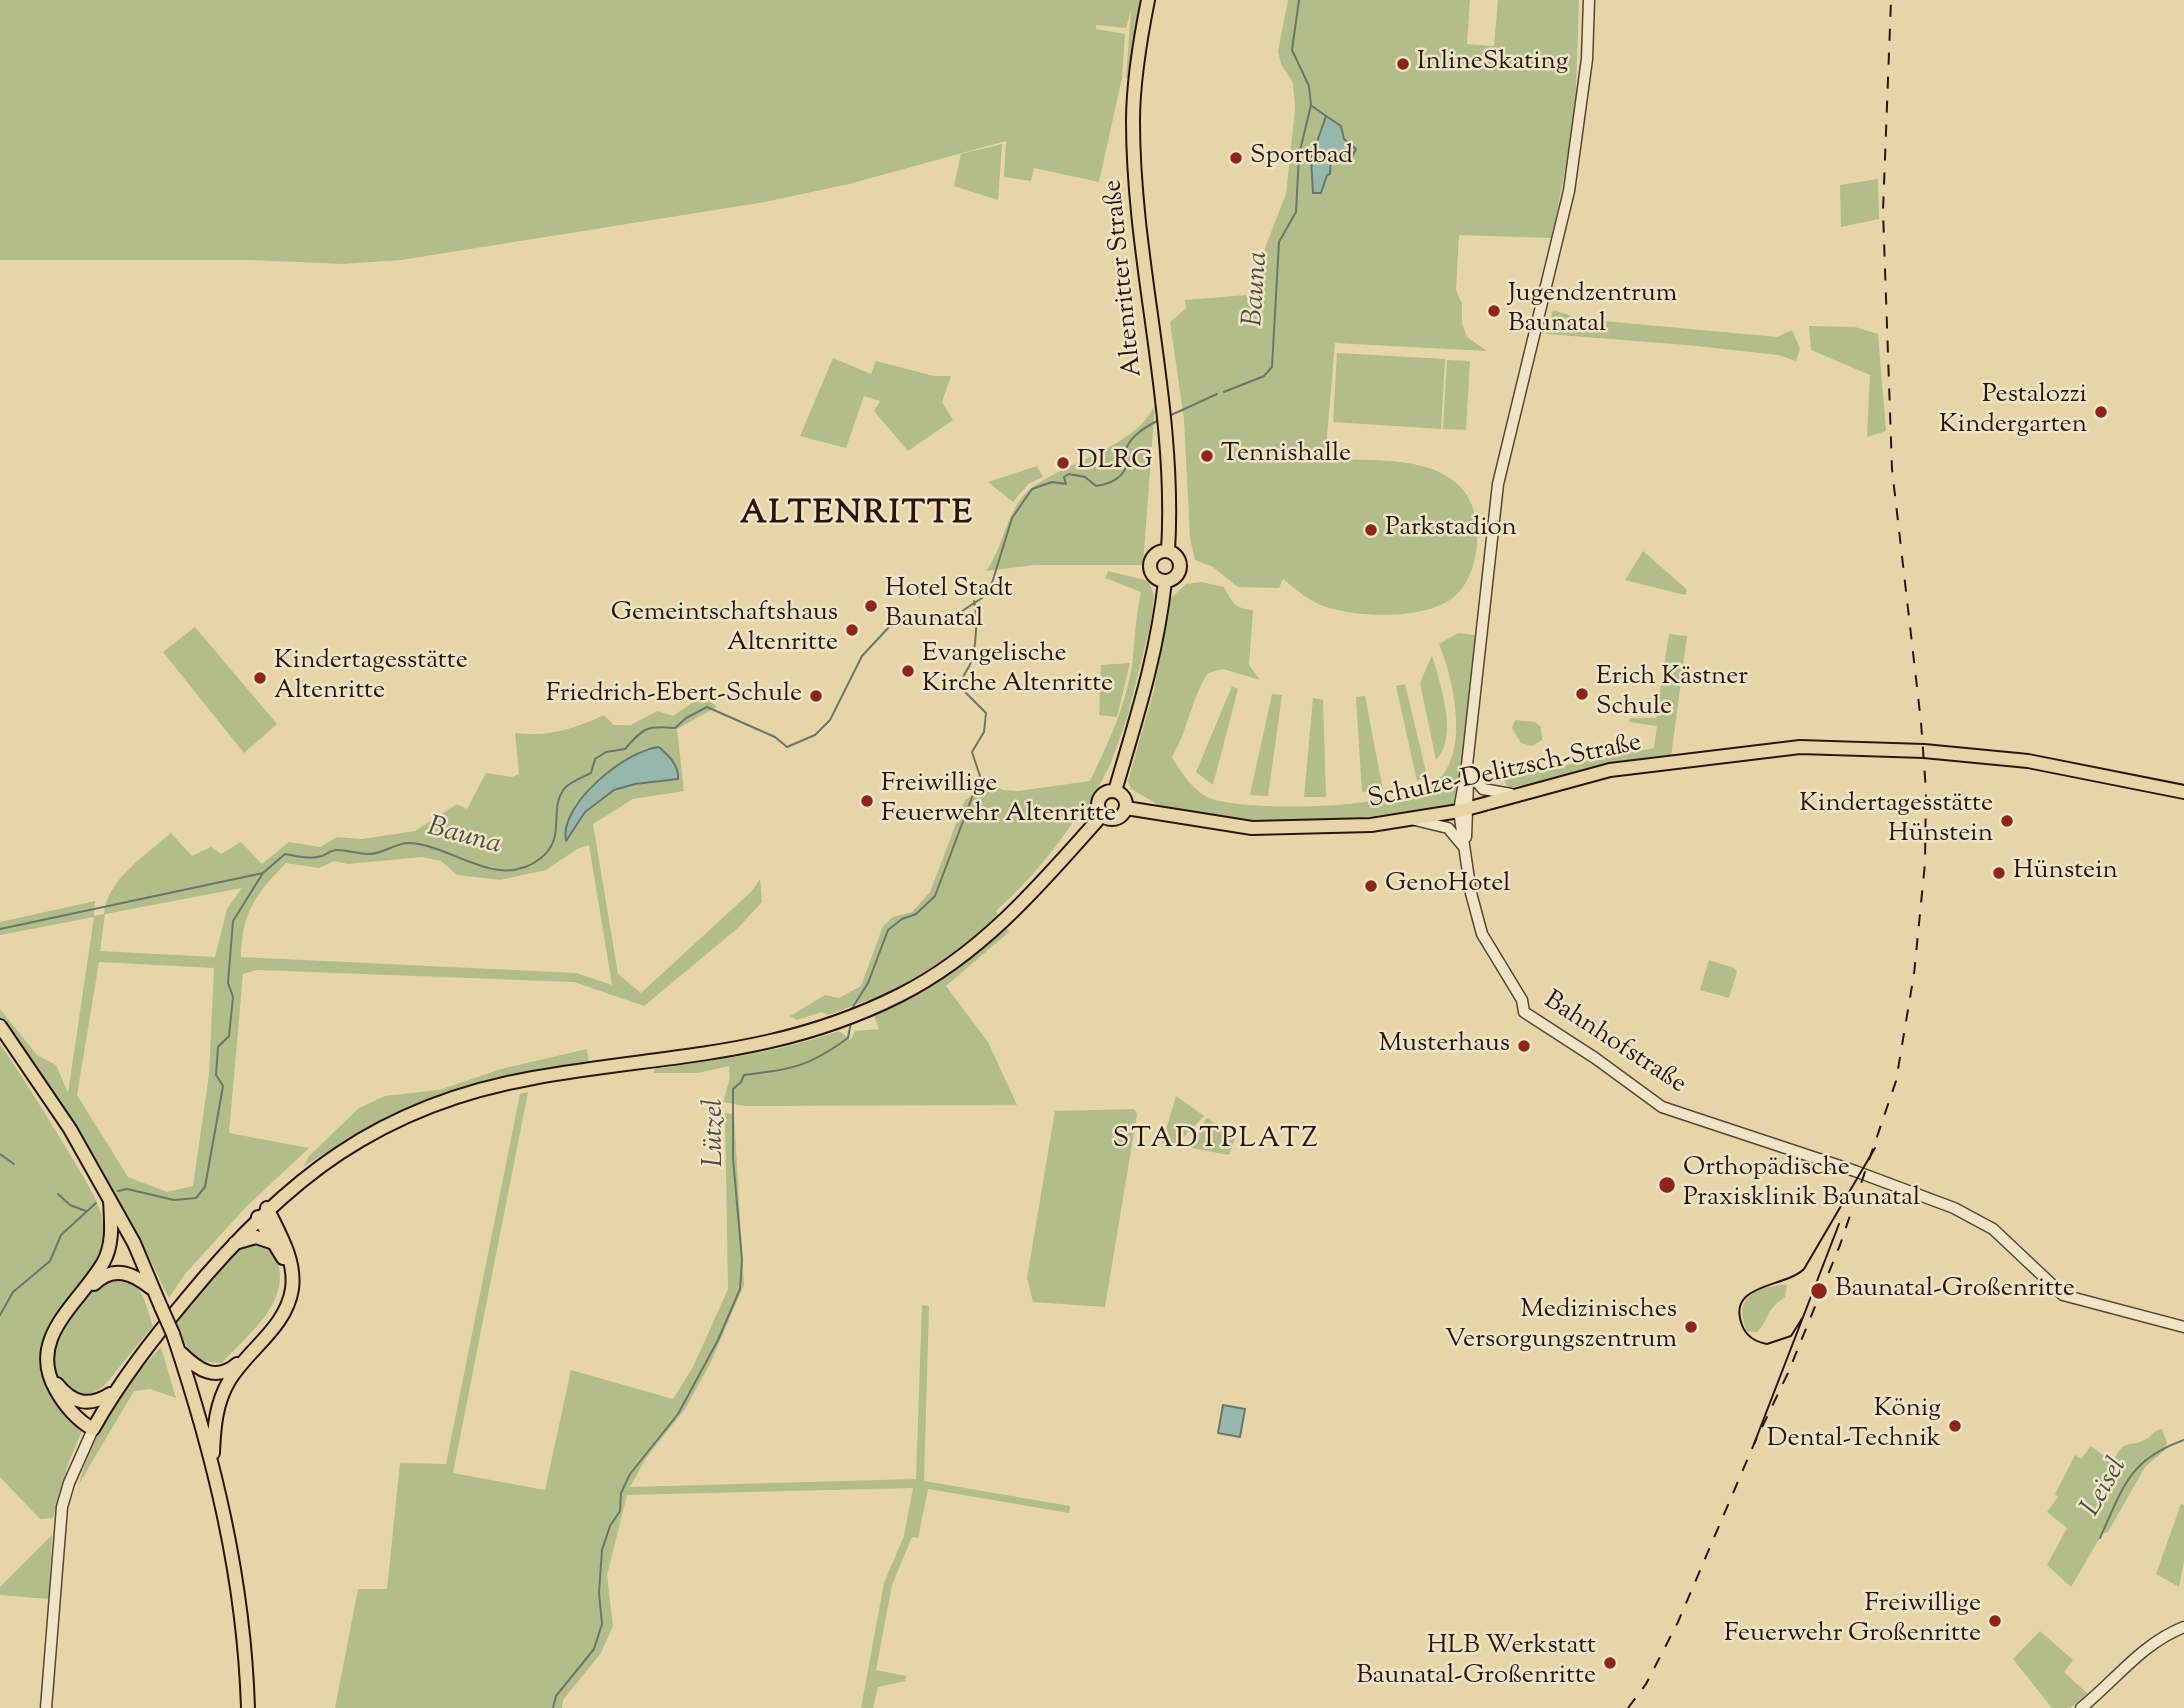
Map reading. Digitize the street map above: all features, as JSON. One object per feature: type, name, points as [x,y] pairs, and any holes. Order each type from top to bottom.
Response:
[{"type":"main road","name":"Altenritter Straße","points":[[1148,0],[1138,51],[1133,120],[1138,211],[1165,428],[1170,512],[1168,551]]},
{"type":"main road","name":"Altenritter Straße","points":[[1168,551],[1178,559],[1180,566],[1173,579],[1166,581],[1152,573],[1150,566],[1156,554],[1168,551]]},
{"type":"main road","points":[[1115,791],[1159,639],[1166,581]]},
{"type":"main road","name":"Schulze-Delitzsch-Straße","points":[[1126,808],[1207,823],[1269,829],[1335,828],[1413,820],[1464,810],[1513,794],[1610,770],[1800,747],[1924,751],[2028,761],[2184,792]]},
{"type":"main road","points":[[1115,791],[1123,795],[1126,808],[1116,819],[1102,815],[1098,807],[1100,798],[1106,792],[1115,791]]},
{"type":"main road","points":[[95,1425],[113,1392],[231,1245],[263,1213],[342,1149],[392,1123],[445,1101],[534,1078],[777,1042],[869,1010],[923,982],[1008,918],[1102,815]]},
{"type":"main road","points":[[0,1026],[70,1129],[101,1183],[134,1243],[173,1334],[213,1464],[237,1582],[246,1645],[248,1708]]},
{"type":"main road","points":[[95,1425],[60,1398],[50,1381],[47,1353],[49,1339],[57,1322],[103,1263],[110,1246],[110,1200]]},
{"type":"main road","points":[[178,1351],[204,1371],[227,1373],[258,1341],[283,1305],[288,1284],[282,1254],[274,1243],[263,1213]]},
{"type":"main road","points":[[213,1464],[214,1428],[220,1398],[231,1378],[278,1323],[292,1288],[289,1256],[263,1213]]},
{"type":"main road","points":[[231,1245],[256,1237],[274,1243]]},
{"type":"main road","points":[[95,1425],[78,1402],[59,1387],[53,1376],[51,1347],[57,1329],[84,1294],[107,1273],[128,1273],[153,1290]]},
{"type":"main road","points":[[78,1402],[94,1403],[113,1392]]},
{"type":"street","name":"Bahnhofstraße","points":[[1589,0],[1587,59],[1569,191],[1498,484],[1464,810],[1464,848],[1482,934],[1522,1000],[1524,1012],[1589,1054],[1662,1107],[1853,1170],[1954,1208],[1993,1229],[2063,1294],[2184,1327]]},
{"type":"street","points":[[1467,765],[1477,785],[1491,792],[1513,794]]},
{"type":"street","points":[[1413,820],[1448,828],[1464,848]]},
{"type":"street","points":[[46,1708],[60,1526],[69,1483],[95,1425]]},
{"type":"street","points":[[2081,1708],[2141,1651],[2162,1636],[2184,1627]]},
{"type":"green space","points":[[0,0],[1141,0],[1130,78],[1126,78],[1131,11],[1126,28],[1096,25],[1096,29],[1125,34],[1122,78],[1099,182],[1034,168],[1031,181],[1004,177],[1006,141],[849,184],[765,202],[401,260],[343,264],[250,260],[0,260]]},
{"type":"green space","points":[[1288,0],[1470,0],[1467,44],[1494,46],[1498,0],[1579,0],[1575,117],[1552,238],[1459,235],[1456,290],[1462,304],[1462,323],[1467,337],[1487,351],[1335,343],[1325,460],[1393,461],[1419,465],[1446,476],[1459,486],[1472,505],[1477,546],[1471,573],[1465,584],[1445,603],[1412,613],[1373,615],[1337,610],[1312,601],[1283,579],[1279,588],[1238,587],[1213,567],[1195,560],[1190,538],[1184,419],[1170,322],[1186,308],[1185,300],[1259,294],[1265,248],[1286,194],[1295,109],[1293,83],[1281,64],[1278,51]]},
{"type":"green space","points":[[1002,144],[998,200],[954,186],[961,154]]},
{"type":"green space","points":[[1878,179],[1879,219],[1841,227],[1840,185]]},
{"type":"green space","points":[[1553,310],[1582,319],[1777,337],[1792,330],[1800,349],[1796,361],[1778,355],[1687,345],[1546,334]]},
{"type":"green space","points":[[1809,326],[1855,327],[1878,334],[1886,431],[1867,437],[1870,375],[1811,350]]},
{"type":"green space","points":[[1337,353],[1445,359],[1441,429],[1333,422]]},
{"type":"green space","points":[[833,358],[871,374],[876,361],[934,376],[951,376],[942,402],[953,420],[908,451],[874,411],[880,401],[864,396],[846,448],[800,436]]},
{"type":"green space","points":[[1447,360],[1470,361],[1466,430],[1443,429]]},
{"type":"green space","points":[[1155,404],[1143,565],[1035,565],[986,571],[998,550],[1011,515],[1024,495],[1047,478],[1100,452],[1134,431],[1146,419]]},
{"type":"green space","points":[[1037,466],[1043,477],[1028,484],[1013,502],[988,482]]},
{"type":"green space","points":[[1643,551],[1684,587],[1687,591],[1685,595],[1625,580]]},
{"type":"green space","points":[[1108,571],[1149,581],[1154,596],[1151,622],[1127,718],[1110,765],[1086,810],[1081,810],[1042,864],[996,911],[1009,932],[946,986],[988,1042],[1017,1105],[744,1106],[723,1102],[730,1078],[729,1066],[698,1073],[654,1073],[655,1066],[748,1054],[794,1045],[839,1031],[851,1040],[855,1031],[879,1029],[868,1000],[828,1015],[822,1012],[797,1020],[790,1016],[825,995],[839,998],[861,986],[883,926],[893,917],[912,912],[930,892],[965,800],[973,795],[981,777],[1003,790],[1018,791],[1090,781],[1111,736],[1127,689],[1141,592],[1105,578]]},
{"type":"green space","points":[[1201,582],[1224,587],[1235,604],[1253,610],[1249,665],[1260,680],[1223,669],[1208,673],[1202,683],[1172,757],[1199,792],[1212,799],[1233,803],[1297,807],[1370,801],[1403,795],[1428,786],[1444,773],[1455,744],[1453,691],[1439,644],[1458,633],[1475,635],[1465,755],[1456,805],[1335,821],[1269,825],[1167,810],[1131,789],[1128,781],[1154,690],[1171,598],[1186,584]]},
{"type":"green space","points":[[195,627],[277,724],[244,753],[163,652]]},
{"type":"green space","points":[[1669,634],[1687,636],[1671,757],[1611,766],[1509,788],[1504,781],[1510,776],[1654,748],[1657,726],[1629,722],[1630,718],[1656,718]]},
{"type":"green space","points":[[1432,655],[1443,694],[1447,724],[1443,750],[1436,760],[1420,683]]},
{"type":"green space","points":[[1130,663],[1117,717],[1099,715],[1101,665]]},
{"type":"green space","points":[[1405,684],[1427,776],[1417,781],[1396,686]]},
{"type":"green space","points":[[1232,686],[1238,689],[1213,785],[1196,772]]},
{"type":"green space","points":[[1272,694],[1282,695],[1268,796],[1250,795]]},
{"type":"green space","points":[[703,695],[717,707],[677,729],[684,791],[633,799],[593,824],[618,974],[641,993],[752,891],[760,879],[762,902],[738,928],[644,1006],[574,982],[257,970],[243,974],[229,1133],[309,1148],[246,1207],[185,1274],[169,1298],[132,1225],[71,1118],[0,1017],[0,1009],[37,1055],[56,1065],[68,1093],[94,917],[0,935],[0,922],[95,901],[94,916],[104,914],[112,890],[120,879],[171,833],[192,856],[211,847],[221,854],[241,842],[262,864],[289,842],[320,847],[337,837],[362,839],[415,831],[457,804],[467,809],[486,773],[512,777],[519,774],[515,733],[561,731],[604,715],[614,725],[631,725],[657,711],[673,716]],"holes":[[[646,748],[658,748],[670,758],[674,781],[642,783],[613,792],[588,809],[570,836],[575,804],[626,760]],[[589,845],[612,985],[576,973],[241,957],[244,928],[252,905],[286,863],[319,868],[334,861],[348,864],[422,857],[441,861],[457,875],[500,880],[546,870],[577,849]],[[242,888],[227,909],[215,957],[100,951],[105,914]],[[99,962],[214,968],[209,1075],[193,1186],[167,1192],[128,1177],[77,1095]]]},
{"type":"green space","points":[[1365,696],[1383,790],[1362,792],[1356,697]]},
{"type":"green space","points":[[1313,698],[1323,700],[1326,797],[1304,797]]},
{"type":"green space","points":[[1515,720],[1535,722],[1541,727],[1542,740],[1532,746],[1521,743],[1512,728]]},
{"type":"green space","points":[[1709,960],[1734,968],[1737,972],[1729,998],[1700,990]]},
{"type":"green space","points":[[0,1044],[74,1161],[101,1214],[103,1243],[96,1269],[58,1341],[53,1367],[60,1397],[82,1431],[68,1464],[53,1518],[40,1519],[0,1477]]},
{"type":"green space","points":[[587,1049],[589,1063],[499,1079],[448,1095],[373,1127],[303,1167],[309,1156],[359,1108],[385,1096],[439,1090],[501,1069]]},
{"type":"green space","points":[[528,1092],[453,1473],[545,1490],[571,1370],[673,1399],[693,1367],[728,1289],[725,1113],[734,1114],[744,1285],[710,1364],[685,1409],[646,1458],[630,1487],[916,1479],[922,1305],[929,1306],[924,1481],[1070,1506],[1069,1513],[928,1489],[918,1538],[912,1537],[892,1585],[876,1670],[906,1676],[905,1681],[878,1687],[873,1708],[861,1708],[884,1583],[904,1536],[913,1488],[627,1495],[607,1575],[613,1626],[601,1653],[563,1700],[562,1708],[335,1708],[358,1589],[387,1589],[400,1463],[446,1464],[520,1094]]},
{"type":"green space","points":[[1176,1096],[1204,1116],[1176,1145],[1162,1143]]},
{"type":"green space","points":[[1134,1109],[1137,1114],[1105,1307],[1033,1302],[1027,1278],[1055,1111]]},
{"type":"green space","points":[[1207,1118],[1235,1138],[1229,1155],[1186,1147]]},
{"type":"green space","points":[[255,1241],[268,1247],[276,1257],[280,1281],[277,1295],[262,1320],[222,1363],[202,1360],[186,1345],[175,1318],[235,1249]]},
{"type":"green space","points":[[119,1277],[127,1279],[138,1289],[153,1326],[104,1386],[88,1396],[68,1388],[58,1380],[53,1369],[53,1356],[64,1326],[83,1298],[102,1281]]},
{"type":"green space","points":[[1787,1284],[1785,1297],[1774,1306],[1757,1332],[1747,1331],[1743,1309],[1750,1295],[1766,1288]]},
{"type":"green space","points":[[161,1347],[176,1398],[150,1389],[134,1391],[79,1484],[93,1446],[111,1411]]},
{"type":"green space","points":[[2162,1429],[2167,1443],[2165,1450],[2145,1467],[2108,1532],[2102,1534],[2071,1587],[2047,1565],[2067,1528],[2047,1512],[2058,1497],[2055,1494],[2075,1455],[2081,1459],[2091,1446],[2113,1463],[2123,1447],[2148,1438]]},
{"type":"green space","points":[[2181,1504],[2184,1505],[2184,1561],[2179,1587],[2156,1574]]},
{"type":"green space","points":[[52,1535],[49,1599],[0,1595],[0,1587]]},
{"type":"green space","points":[[2040,1631],[2073,1660],[2064,1672],[2088,1694],[2070,1708],[2052,1708],[2013,1659]]},
{"type":"water","points":[[1326,116],[1341,126],[1344,139],[1356,149],[1352,157],[1350,152],[1340,156],[1331,154],[1330,174],[1327,175],[1321,193],[1313,193],[1311,159]]},
{"type":"water","points":[[659,747],[675,765],[678,779],[635,784],[614,790],[585,812],[566,841],[566,827],[583,796],[629,758]]},
{"type":"water","points":[[1223,1405],[1245,1409],[1240,1437],[1218,1433]]},
{"type":"waterway","name":"Bauna","points":[[1224,392],[1264,376],[1272,367],[1279,242],[1296,212],[1299,155],[1311,105],[1309,86],[1292,50],[1299,0]]},
{"type":"waterway","points":[[1312,106],[1326,116]]},
{"type":"waterway","name":"Bauna","points":[[1169,416],[1217,394]]},
{"type":"waterway","name":"Bauna","points":[[118,1191],[127,1189],[174,1200],[196,1198],[205,1187],[223,1086],[216,1075],[218,1047],[229,1036],[233,997],[228,983],[233,921],[263,873],[285,854],[313,858],[337,850],[373,854],[410,843],[443,851],[493,869],[525,867],[549,850],[555,833],[559,797],[564,789],[591,773],[595,759],[606,752],[625,749],[636,736],[646,730],[658,727],[675,728],[686,718],[707,707],[775,737],[787,747],[815,735],[830,720],[862,656],[889,627],[959,613],[982,598],[992,583],[1012,518],[1032,489],[1052,482],[1066,484],[1064,477],[1069,474],[1085,477],[1096,486],[1115,480],[1125,469],[1129,443],[1157,421]]},
{"type":"waterway","name":"Lützel","points":[[851,1010],[868,983],[888,930],[902,919],[916,914],[935,896],[980,776],[972,752],[984,732],[986,713],[961,688],[974,651],[974,601]]},
{"type":"waterway","points":[[0,929],[263,873]]},
{"type":"waterway","name":"Lützel","points":[[553,1708],[556,1696],[594,1649],[602,1624],[599,1593],[602,1550],[610,1526],[620,1511],[621,1493],[630,1474],[678,1414],[718,1340],[740,1289],[742,1260],[733,1158],[733,1089],[744,1075],[788,1068],[822,1055],[848,1038],[851,1022]]},
{"type":"waterway","points":[[0,1154],[14,1164]]},
{"type":"waterway","points":[[58,1194],[70,1205],[86,1211]]},
{"type":"waterway","name":"Bauna","points":[[0,1315],[13,1292],[50,1261],[61,1235],[96,1203]]},
{"type":"waterway","name":"Leisel","points":[[2100,1538],[2122,1490],[2139,1467],[2150,1457],[2184,1440]]},
{"type":"tram line","points":[[1803,1317],[1791,1336],[1767,1344],[1755,1340],[1746,1332],[1739,1311],[1742,1301],[1750,1294],[1804,1269],[1875,1148]]},
{"type":"tram line","points":[[1754,1444],[1839,1224]]},
{"type":"railway","points":[[1628,1708],[1646,1684],[1678,1622],[1754,1444],[1788,1373],[1840,1245],[1896,1081],[1914,974],[1925,863],[1926,791],[1921,722],[1892,469],[1883,211],[1891,0]]},
{"type":"place","name":"InlineSkating","points":[[1403,64]]},
{"type":"place","name":"Sportbad","points":[[1236,158]]},
{"type":"place","name":"Jugendzentrum Baunatal","points":[[1494,311]]},
{"type":"place","name":"Pestalozzi Kindergarten","points":[[2101,412]]},
{"type":"place","name":"Tennishalle","points":[[1207,456]]},
{"type":"place","name":"DLRG","points":[[1063,463]]},
{"type":"place","name":"Parkstadion","points":[[1371,530]]},
{"type":"place","name":"Hotel Stadt Baunatal","points":[[871,606]]},
{"type":"place","name":"Gemeintschaftshaus Altenritte","points":[[852,630]]},
{"type":"place","name":"Evangelische Kirche Altenritte","points":[[908,671]]},
{"type":"place","name":"Kindertagesstätte Altenritte","points":[[260,678]]},
{"type":"place","name":"Erich Kästner Schule","points":[[1582,694]]},
{"type":"place","name":"Friedrich-Ebert-Schule","points":[[816,696]]},
{"type":"place","name":"Freiwillige Feuerwehr Altenritte","points":[[867,801]]},
{"type":"place","name":"Kindertagesstätte Hünstein","points":[[2007,821]]},
{"type":"place","name":"Hünstein","points":[[1999,873]]},
{"type":"place","name":"GenoHotel","points":[[1371,886]]},
{"type":"place","name":"Musterhaus","points":[[1524,1046]]},
{"type":"place","name":"Orthopädische Praxisklinik Baunatal","points":[[1667,1185]]},
{"type":"place","name":"Baunatal-Großenritte","points":[[1819,1291]]},
{"type":"place","name":"Medizinisches Versorgungszentrum","points":[[1691,1327]]},
{"type":"place","name":"König Dental-Technik","points":[[1955,1426]]},
{"type":"place","name":"Freiwillige Feuerwehr Großenritte","points":[[1995,1621]]},
{"type":"place","name":"HLB Werkstatt Baunatal-Großenritte","points":[[1610,1663]]},
{"type":"district","name":"ALTENRITTE","points":[[857,516]]},
{"type":"district","name":"STADTPLATZ","points":[[1216,1141]]}]
